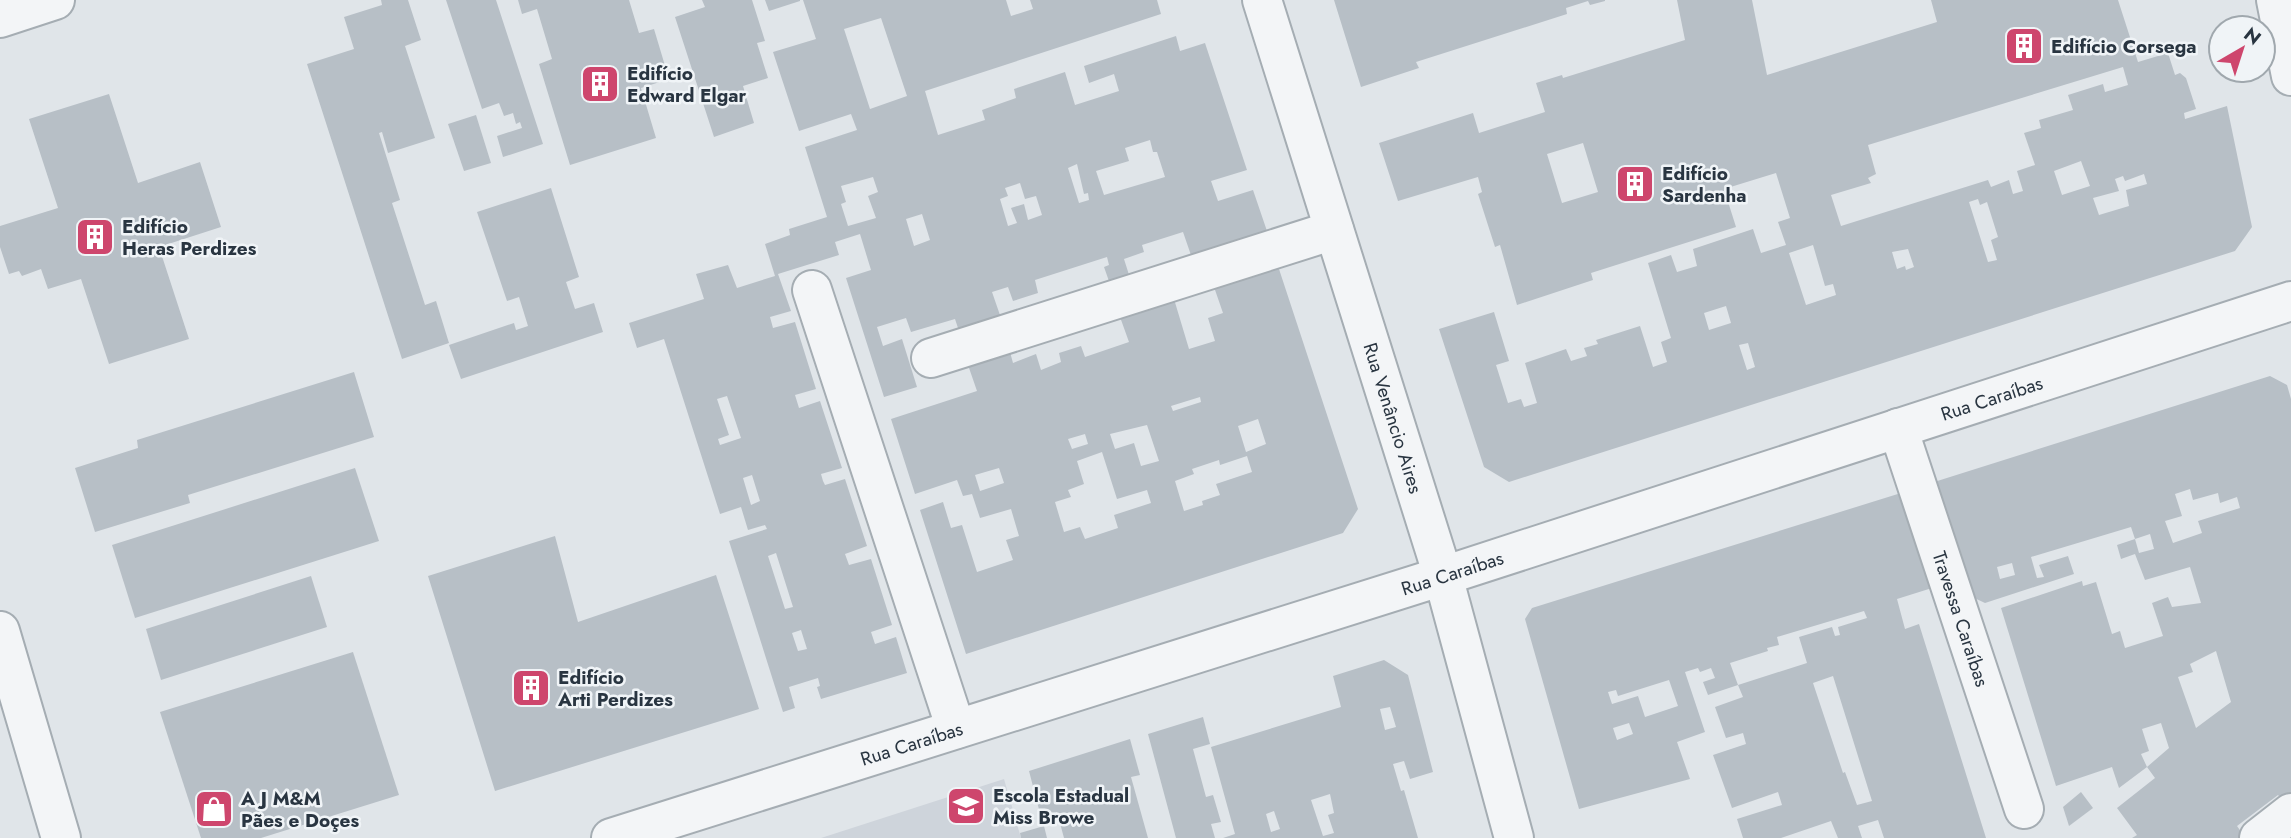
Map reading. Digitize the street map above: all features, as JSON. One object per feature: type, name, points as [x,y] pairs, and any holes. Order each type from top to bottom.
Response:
[{"type":"street","points":[[0,18],[55,0]]},
{"type":"street","name":"Rua Venâncio Aires","points":[[1262,0],[1443,576],[1514,838]]},
{"type":"street","points":[[2276,0],[2291,76]]},
{"type":"street","points":[[931,358],[1334,230]]},
{"type":"street","points":[[812,290],[956,729]]},
{"type":"street","name":"Rua Caraíbas","points":[[611,838],[1443,576],[2291,301]]},
{"type":"street","name":"Travessa Caraíbas","points":[[1898,428],[2024,809]]},
{"type":"street","points":[[0,631],[61,838]]},
{"type":"street","points":[[2259,838],[2291,813]]},
{"type":"shaded area","name":"Escola Estadual Miss Browe","points":[[1004,779],[1021,838],[821,838]]},
{"type":"building","points":[[381,0],[408,0],[421,40],[405,46],[435,138],[388,153],[382,132],[379,133],[400,200],[392,203],[425,305],[436,301],[449,343],[402,359],[307,64],[354,49],[344,17],[382,5]]},
{"type":"building","points":[[446,0],[496,0],[543,144],[503,157],[497,136],[522,128],[520,122],[516,124],[513,113],[504,116],[499,103],[482,109]]},
{"type":"building","name":"Edifício Edward Elgar","points":[[518,0],[629,0],[639,33],[654,29],[669,79],[641,88],[656,138],[570,165],[539,64],[552,59],[537,9],[522,14]]},
{"type":"building","points":[[702,0],[752,0],[765,41],[757,43],[768,78],[743,86],[754,123],[714,137],[675,17],[705,7]]},
{"type":"building","points":[[765,0],[800,0],[800,1],[769,11]]},
{"type":"building","points":[[803,0],[1006,0],[1011,16],[1033,9],[1030,0],[1157,0],[1161,14],[925,91],[938,135],[985,120],[982,110],[1016,98],[1014,89],[1065,72],[1075,105],[1119,91],[1114,74],[1089,83],[1084,66],[1176,36],[1180,51],[1205,43],[1247,170],[1211,181],[1218,201],[1253,190],[1268,234],[1192,258],[1183,232],[1142,245],[1144,252],[1124,259],[1130,278],[1110,284],[1104,267],[1109,265],[1107,257],[1035,280],[1038,293],[1013,301],[1008,287],[992,292],[1001,318],[959,331],[955,319],[911,332],[906,318],[877,327],[883,346],[902,339],[917,387],[884,397],[846,278],[871,270],[860,234],[835,242],[839,255],[778,274],[791,311],[770,317],[773,328],[795,322],[816,389],[795,395],[799,408],[820,401],[842,468],[821,474],[823,481],[825,485],[845,479],[867,546],[845,554],[849,565],[871,559],[892,625],[871,632],[875,644],[896,637],[907,673],[821,699],[817,687],[820,686],[818,678],[789,687],[795,708],[783,712],[729,541],[767,529],[765,525],[748,530],[741,507],[720,514],[664,339],[637,348],[629,323],[704,299],[696,274],[728,265],[737,288],[775,276],[765,244],[790,235],[789,229],[827,217],[805,147],[857,130],[851,114],[799,131],[773,52],[816,39]],"holes":[[[881,18],[907,96],[870,109],[844,29]],[[1150,140],[1165,177],[1104,195],[1096,171],[1129,161],[1125,148]],[[1077,164],[1084,194],[1088,193],[1089,200],[1079,203],[1068,168]],[[873,177],[878,192],[868,196],[876,218],[848,226],[841,204],[846,202],[841,186]],[[1020,183],[1025,199],[1036,196],[1042,215],[1028,220],[1024,204],[1011,208],[1017,223],[1008,226],[1000,199],[1008,196],[1005,188]],[[922,214],[930,240],[914,246],[906,219]],[[727,396],[741,438],[720,445],[718,439],[729,435],[717,399]],[[752,475],[760,501],[751,505],[743,478]],[[776,553],[793,607],[785,609],[768,556]],[[801,630],[807,649],[798,651],[792,633]]]},
{"type":"building","points":[[1334,0],[1605,1],[1590,5],[1588,1],[1566,8],[1567,14],[1416,62],[1419,68],[1361,87]]},
{"type":"building","points":[[1677,0],[1752,0],[1767,75],[1937,22],[1931,0],[2118,0],[2138,62],[2168,53],[2175,75],[2180,73],[2186,78],[2196,109],[2184,113],[2185,119],[2227,106],[2252,227],[2235,251],[1509,482],[1484,467],[1439,329],[1494,312],[1509,361],[1496,365],[1508,403],[1521,399],[1524,407],[1537,403],[1525,363],[1566,349],[1571,361],[1587,356],[1584,348],[1598,344],[1596,340],[1640,326],[1653,367],[1667,362],[1661,342],[1671,338],[1648,263],[1671,255],[1677,272],[1697,266],[1693,249],[1753,229],[1761,253],[1786,245],[1778,222],[1790,218],[1776,173],[1724,189],[1736,227],[1591,273],[1593,280],[1517,305],[1500,245],[1495,247],[1478,194],[1482,192],[1478,177],[1398,201],[1379,143],[1473,113],[1479,133],[1545,112],[1536,83],[1562,75],[1563,78],[1685,40]],"holes":[[[2123,67],[2128,85],[2105,92],[2103,84],[2068,95],[2073,110],[2039,120],[2041,128],[2024,133],[2035,165],[2017,171],[2023,191],[2013,194],[2009,180],[1991,187],[1988,180],[1841,226],[1831,195],[1871,183],[1868,178],[1876,174],[1868,145]],[[1583,143],[1598,192],[1562,203],[1547,154]],[[2081,161],[2090,186],[2062,195],[2054,171]],[[2144,174],[2147,184],[2126,190],[2129,206],[2099,215],[2093,198],[2119,191],[2115,179],[2123,176],[2125,181]],[[1978,199],[1980,205],[1987,202],[1998,237],[1991,240],[1997,260],[1988,262],[1969,202]],[[1813,245],[1825,286],[1833,284],[1836,295],[1806,305],[1789,253]],[[1908,249],[1914,267],[1897,269],[1892,252]],[[1726,306],[1731,323],[1709,330],[1704,313]],[[1748,343],[1755,367],[1747,370],[1739,345]]]},
{"type":"building","points":[[109,94],[138,183],[200,162],[221,227],[159,247],[189,339],[109,364],[81,279],[48,289],[41,269],[22,276],[19,271],[9,274],[0,247],[0,226],[58,208],[29,119]]},
{"type":"building","points":[[476,115],[491,163],[464,171],[448,124]]},
{"type":"building","points":[[551,188],[579,277],[566,282],[575,309],[594,303],[603,332],[461,379],[449,345],[514,323],[516,330],[528,326],[519,297],[507,301],[477,212]]},
{"type":"building","points":[[1278,266],[1358,509],[1343,533],[966,654],[920,510],[943,502],[951,528],[962,525],[977,572],[1013,560],[1006,540],[1019,536],[1011,509],[980,518],[972,494],[963,496],[957,480],[915,494],[891,419],[977,391],[968,365],[1010,352],[1013,363],[1036,354],[1041,370],[1061,362],[1059,353],[1081,346],[1085,357],[1129,342],[1120,317],[1174,299],[1189,349],[1215,341],[1208,318],[1223,313],[1214,287]],"holes":[[[1200,397],[1201,402],[1173,411],[1171,406]],[[1258,419],[1266,444],[1246,452],[1238,426]],[[1147,425],[1159,461],[1141,466],[1134,443],[1115,449],[1110,434]],[[1085,434],[1088,444],[1072,449],[1068,439]],[[1102,452],[1117,499],[1147,490],[1151,503],[1114,515],[1118,528],[1085,539],[1080,527],[1064,532],[1055,502],[1071,497],[1068,490],[1084,484],[1077,461]],[[1247,456],[1252,472],[1216,484],[1220,495],[1202,501],[1203,505],[1184,511],[1175,481],[1194,474],[1192,469],[1219,460],[1220,465]],[[999,468],[1004,483],[980,491],[975,475]]]},
{"type":"building","points":[[354,372],[374,437],[188,495],[190,503],[95,532],[75,468],[138,448],[137,440]]},
{"type":"building","points":[[2270,376],[2287,385],[2291,399],[2291,838],[2132,838],[2137,835],[2117,808],[2155,778],[2147,767],[2119,788],[2112,767],[2056,786],[2001,608],[2082,581],[2083,586],[2096,582],[2112,634],[2120,631],[2125,648],[2163,636],[2152,603],[2168,597],[2172,607],[2201,603],[2190,567],[2145,580],[2135,554],[2121,559],[2117,545],[2135,539],[2131,527],[2031,557],[2037,578],[2044,577],[2039,565],[2068,556],[2074,574],[1985,603],[1968,595],[1931,483]],"holes":[[[2190,489],[2193,500],[2218,493],[2220,503],[2237,497],[2240,508],[2198,521],[2202,533],[2173,543],[2165,521],[2182,516],[2175,494]],[[2150,534],[2154,549],[2139,553],[2135,539]],[[2012,563],[2015,575],[2000,579],[1997,567]],[[2216,651],[2231,702],[2196,728],[2178,677],[2193,672],[2190,664]],[[2161,723],[2169,748],[2147,767],[2141,754],[2149,751],[2142,729]],[[2278,795],[2283,801],[2242,833],[2237,826]]]},
{"type":"building","points":[[355,468],[379,541],[135,618],[112,545]]},
{"type":"building","points":[[1901,493],[1932,588],[1897,599],[1905,629],[1919,624],[1986,838],[1884,838],[1878,820],[1858,826],[1862,838],[1838,838],[1831,821],[1781,838],[1743,838],[1737,819],[1782,805],[1778,792],[1732,808],[1713,755],[1746,744],[1743,733],[1726,738],[1715,707],[1743,697],[1738,685],[1708,695],[1703,682],[1715,678],[1711,668],[1700,672],[1698,668],[1685,672],[1705,732],[1677,742],[1690,779],[1579,809],[1525,619],[1532,608]],"holes":[[[1864,611],[1867,618],[1838,627],[1840,635],[1835,636],[1832,627],[1799,637],[1807,663],[1738,685],[1730,663],[1779,645],[1777,637]],[[1833,676],[1872,801],[1857,805],[1845,772],[1843,773],[1813,683]],[[1669,680],[1678,706],[1645,717],[1638,696],[1612,704],[1608,692],[1616,690],[1618,696]],[[1629,723],[1633,734],[1617,740],[1613,728]]]},
{"type":"building","points":[[555,536],[578,622],[716,575],[759,709],[495,791],[428,576]]},
{"type":"building","points":[[311,576],[327,627],[161,680],[146,629]]},
{"type":"building","points":[[353,652],[399,795],[261,838],[201,838],[160,712]]},
{"type":"building","points":[[1384,660],[1408,675],[1433,772],[1410,779],[1404,761],[1393,764],[1418,838],[1223,838],[1235,834],[1211,747],[1341,707],[1333,676]],"holes":[[[1390,707],[1396,727],[1385,730],[1380,709]],[[1330,794],[1334,813],[1328,815],[1334,833],[1323,836],[1311,800]],[[1274,811],[1280,829],[1271,832],[1266,814]]]},
{"type":"building","points":[[1203,717],[1210,744],[1193,749],[1206,797],[1213,795],[1221,822],[1211,824],[1215,838],[1176,838],[1148,734]]},
{"type":"building","points":[[1130,739],[1140,775],[1131,777],[1148,838],[1064,838],[1057,812],[1041,817],[1029,771]]},
{"type":"building","points":[[2081,792],[2093,808],[2069,826],[2063,807]]},
{"type":"building","points":[[1044,826],[1047,838],[1021,838],[1020,833]]},
{"type":"place","name":"Edifício Corsega","points":[[2024,46]]},
{"type":"place","name":"Edifício Edward Elgar","points":[[600,84]]},
{"type":"place","name":"Edifício Sardenha","points":[[1635,184]]},
{"type":"place","name":"Edifício Heras Perdizes","points":[[95,237]]},
{"type":"place","name":"Edifício Arti Perdizes","points":[[531,688]]},
{"type":"place","name":"Escola Estadual Miss Browe","points":[[966,806]]},
{"type":"place","name":"A J M&M Pães e Doçes","points":[[214,809]]}]
